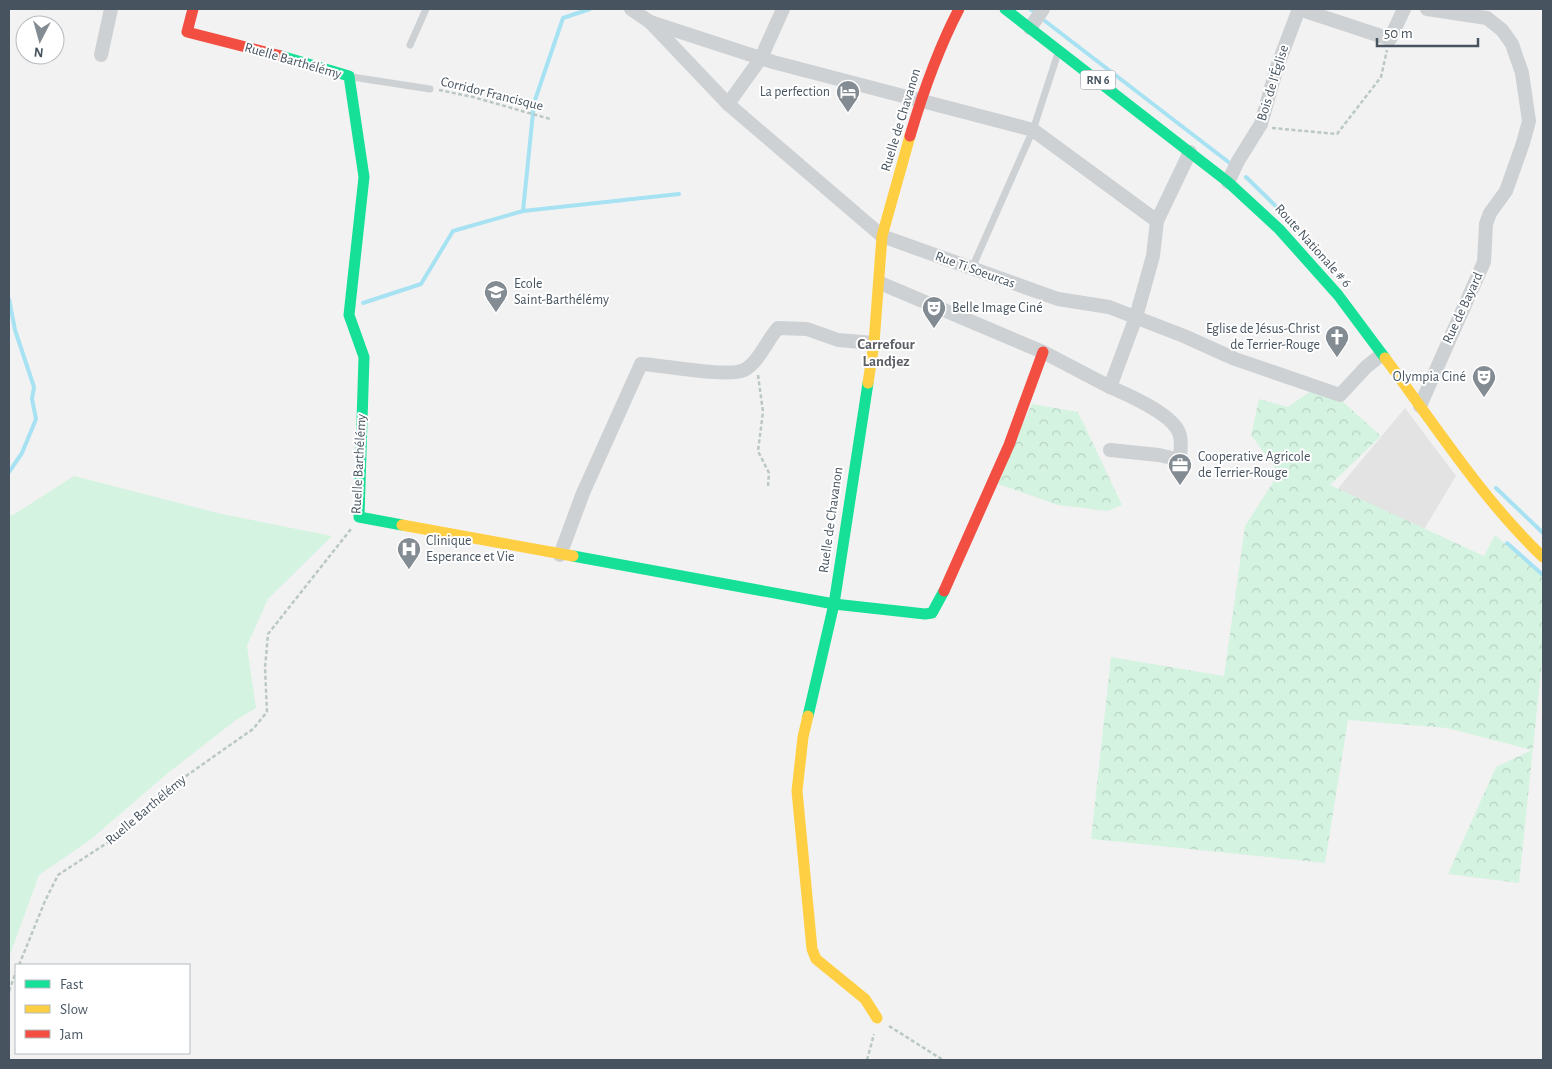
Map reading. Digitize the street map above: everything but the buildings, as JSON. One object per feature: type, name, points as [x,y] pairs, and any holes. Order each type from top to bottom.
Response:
[{"type":"street","points":[[101,55],[111,9]]},
{"type":"street","name":"Ruelle Barthélémy","points":[[193,9],[187,32],[349,76],[364,177],[349,315],[364,357],[359,517]]},
{"type":"street","points":[[631,9],[650,22],[761,58],[1033,130],[1157,221]]},
{"type":"street","points":[[728,104],[761,58],[783,9]]},
{"type":"street","name":"Ruelle de Chavanon","points":[[877,1018],[865,999],[821,964],[812,949],[797,791],[804,737],[834,604],[874,343],[880,283],[882,236],[920,101],[945,36],[958,9]]},
{"type":"street","name":"Route Nationale # 6","points":[[1005,9],[1228,182],[1280,229],[1332,288],[1492,501],[1543,557]]},
{"type":"street","points":[[1030,28],[1043,9]]},
{"type":"street","points":[[1299,9],[1391,36],[1404,9]]},
{"type":"street","name":"Bois de l'Église","points":[[1228,182],[1238,161],[1260,126],[1277,67],[1299,9]]},
{"type":"street","name":"Rue de Bayard","points":[[1420,406],[1484,262],[1486,224],[1490,213],[1506,191],[1529,121],[1522,73],[1512,44],[1502,30],[1487,18],[1427,9]]},
{"type":"street","name":"Rue Ti Soeurcas","points":[[650,22],[728,104],[882,236],[1058,299],[1109,307],[1184,336],[1235,359],[1340,395],[1366,367],[1381,355]]},
{"type":"street","points":[[1110,387],[1136,317],[1153,256],[1157,221],[1190,152]]},
{"type":"street","points":[[880,283],[1043,352],[1140,401],[1171,421],[1180,435],[1180,460],[1159,455],[1110,450]]},
{"type":"street","points":[[560,555],[583,493],[641,364],[665,365],[709,372],[744,370],[752,363],[768,338],[778,328],[807,330],[838,340],[874,343]]},
{"type":"street","points":[[359,517],[834,604],[925,614],[932,613],[942,596],[1010,445],[1043,352]]},
{"type":"lane","points":[[410,45],[426,9]]},
{"type":"lane","points":[[972,268],[1033,130],[1059,49]]},
{"type":"lane","points":[[349,76],[430,89]]},
{"type":"path","points":[[1260,126],[1337,134],[1381,77],[1391,36]]},
{"type":"path","name":"Corridor Francisque","points":[[430,89],[473,97],[550,119]]},
{"type":"path","points":[[752,363],[758,376],[763,412],[758,452],[769,473],[768,486]]},
{"type":"path","name":"Ruelle Barthélémy","points":[[19,964],[44,901],[58,875],[110,841],[176,783],[253,729],[267,712],[265,668],[268,634],[336,550],[359,517]]},
{"type":"path","points":[[9,991],[15,975]]},
{"type":"path","points":[[868,1060],[877,1018],[943,1060]]},
{"type":"shaded area","points":[[1405,408],[1456,476],[1420,536],[1336,491]]},
{"type":"green space","points":[[1311,391],[1341,400],[1381,436],[1330,485],[1484,556],[1495,535],[1543,575],[1543,652],[1519,883],[1448,874],[1496,767],[1532,750],[1447,728],[1348,720],[1325,863],[1091,839],[1111,657],[1224,676],[1245,526],[1279,473],[1251,435],[1259,399],[1288,407]]},
{"type":"green space","points":[[1032,404],[1078,412],[1122,505],[1108,511],[1058,505],[995,483]]},
{"type":"green space","points":[[74,476],[222,514],[332,536],[268,599],[247,646],[256,708],[236,720],[168,773],[90,840],[39,875],[9,958],[9,515],[13,515]]},
{"type":"waterway","points":[[523,211],[534,103],[563,18],[590,9]]},
{"type":"waterway","points":[[1030,9],[1034,12]]},
{"type":"waterway","points":[[1045,21],[1231,164]]},
{"type":"waterway","points":[[1246,177],[1289,219],[1319,258]]},
{"type":"waterway","points":[[363,303],[421,284],[453,231],[523,211],[679,194]]},
{"type":"waterway","points":[[9,299],[15,330],[34,387],[32,399],[36,419],[22,453],[9,472]]},
{"type":"waterway","points":[[1496,488],[1543,533]]},
{"type":"waterway","points":[[1507,543],[1543,575]]},
{"type":"traffic: fast","points":[[1005,9],[1228,182],[1279,229],[1338,295],[1385,358]]},
{"type":"traffic: fast","points":[[281,56],[349,76],[364,177],[349,315],[364,357],[359,517],[402,525]]},
{"type":"traffic: fast","points":[[808,716],[834,604],[868,383]]},
{"type":"traffic: fast","points":[[573,556],[834,604],[925,614],[932,613],[944,591]]},
{"type":"traffic: slow","points":[[868,383],[874,343],[882,236],[910,136]]},
{"type":"traffic: slow","points":[[1385,358],[1479,486],[1521,535],[1543,557]]},
{"type":"traffic: slow","points":[[402,525],[573,556]]},
{"type":"traffic: slow","points":[[808,716],[803,737],[797,791],[812,949],[816,959],[865,999],[877,1018]]},
{"type":"traffic: jam","points":[[193,9],[187,32],[281,56]]},
{"type":"traffic: jam","points":[[910,136],[931,71],[959,9]]},
{"type":"traffic: jam","points":[[944,591],[1009,445],[1043,352]]},
{"type":"place","name":"La perfection","points":[[848,113]]},
{"type":"place","name":"Ecole Saint-Barthélémy","points":[[496,313]]},
{"type":"place","name":"Belle Image Ciné","points":[[934,329]]},
{"type":"place","name":"Eglise de Jésus-Christ de Terrier-Rouge","points":[[1337,358]]},
{"type":"place","name":"Olympia Ciné","points":[[1484,398]]},
{"type":"place","name":"Cooperative Agricole de Terrier-Rouge","points":[[1180,486]]},
{"type":"place","name":"Clinique Esperance et Vie","points":[[409,570]]},
{"type":"district","name":"Carrefour Landjez","points":[[886,352]]}]
